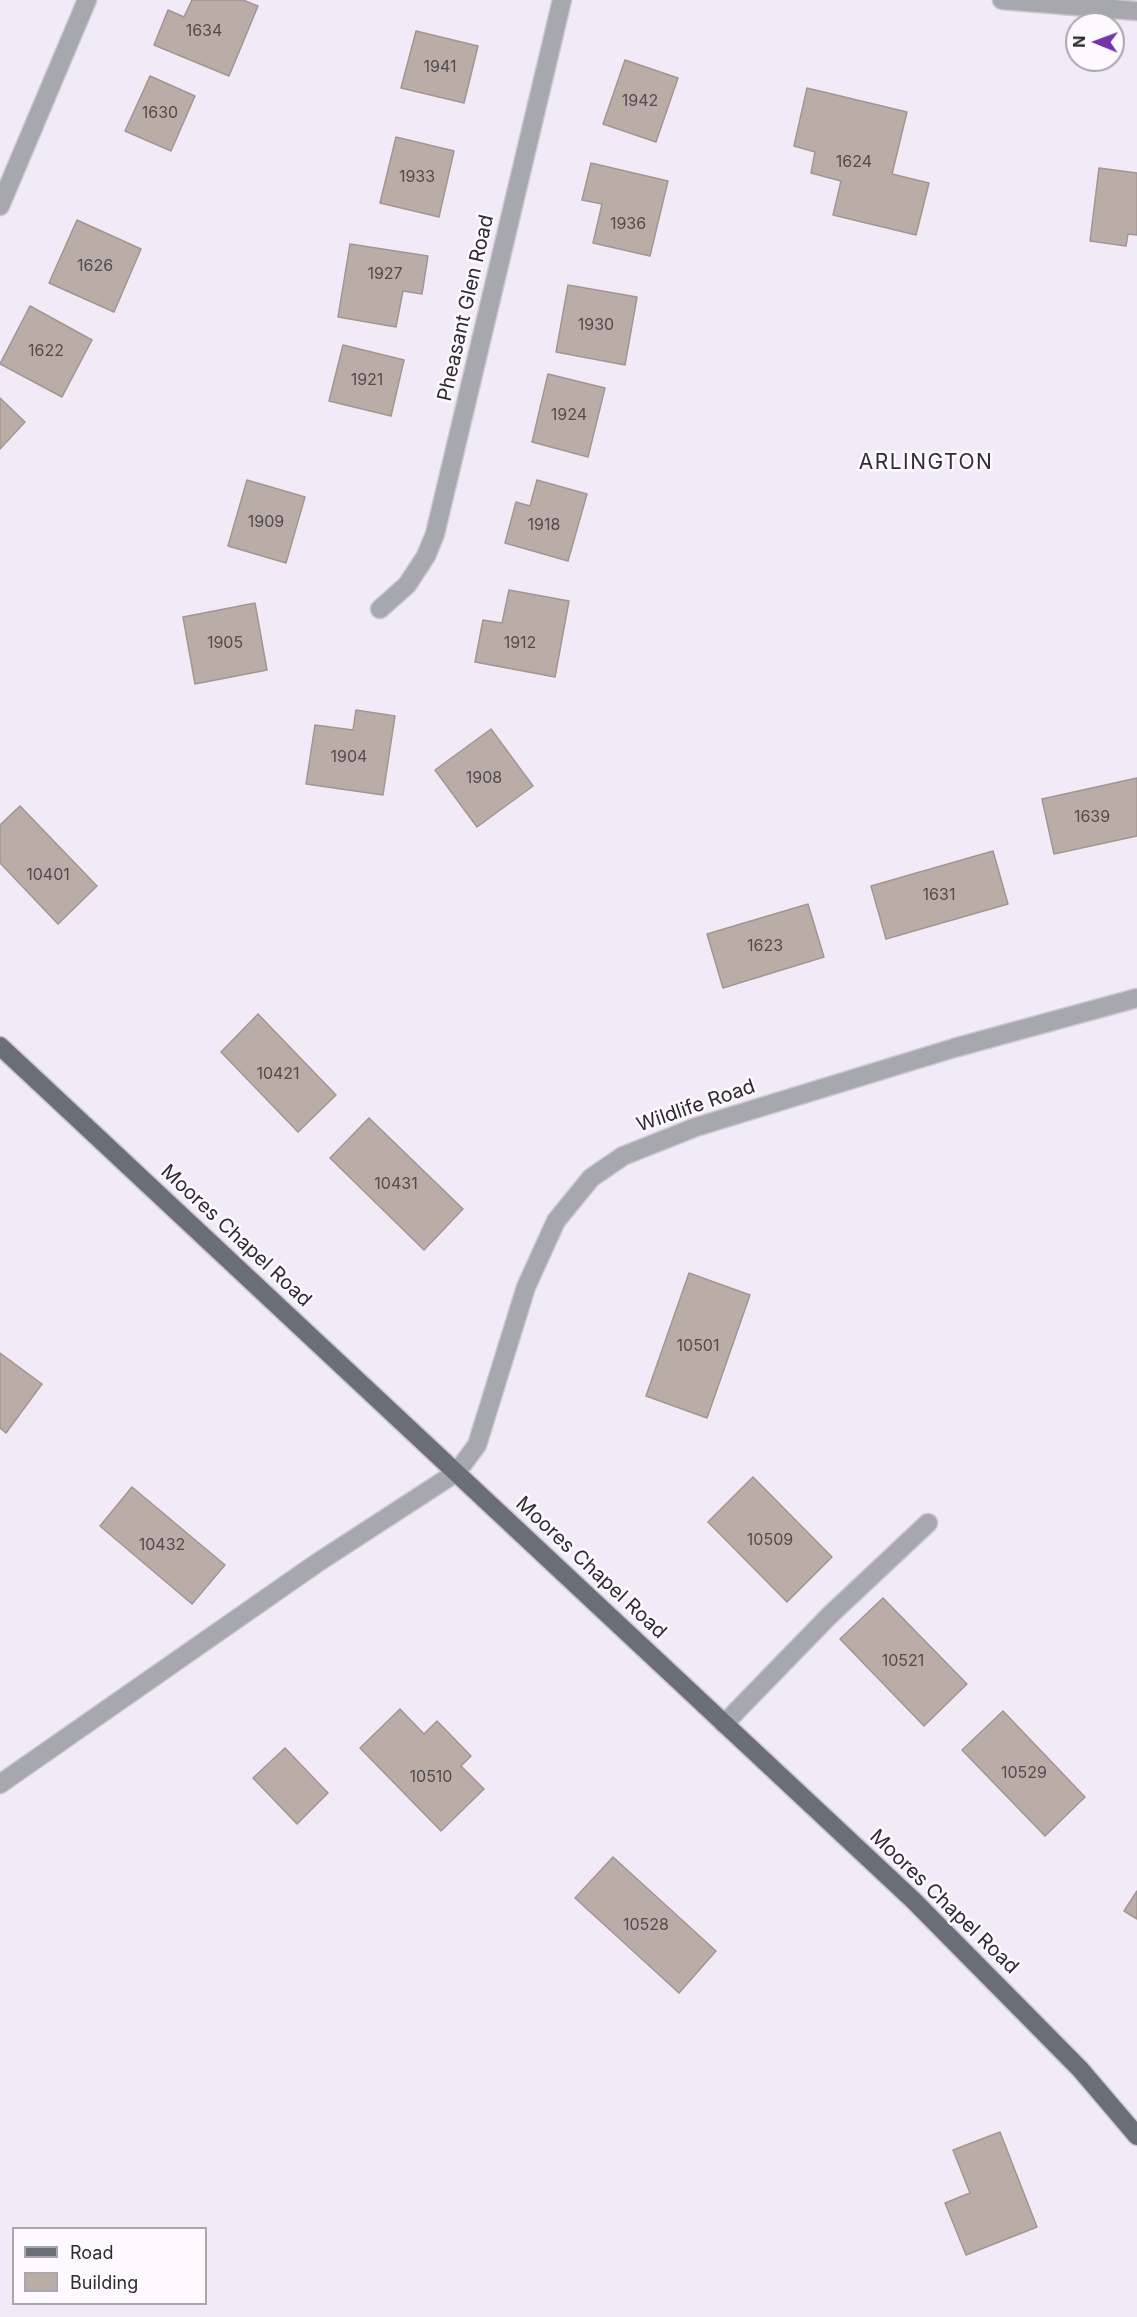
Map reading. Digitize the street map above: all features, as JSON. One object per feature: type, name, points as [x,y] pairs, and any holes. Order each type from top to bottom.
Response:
[{"type":"main road","name":"Moores Chapel Road","points":[[0,1046],[913,1900],[1080,2069],[1137,2136]]},
{"type":"street","points":[[0,206],[87,0]]},
{"type":"street","name":"Pheasant Glen Road","points":[[380,609],[407,585],[426,556],[435,534],[562,0]]},
{"type":"street","points":[[1002,0],[1137,11]]},
{"type":"street","name":"Wildlife Road","points":[[457,1472],[477,1445],[526,1287],[556,1221],[591,1178],[623,1156],[696,1126],[954,1048],[1137,998]]},
{"type":"street","points":[[0,1784],[317,1563],[457,1472]]},
{"type":"street","points":[[724,1724],[829,1616],[928,1523]]},
{"type":"building","points":[[192,0],[243,0],[258,6],[229,76],[154,45],[168,10],[184,17]]},
{"type":"building","points":[[416,31],[478,46],[464,103],[401,88]]},
{"type":"building","points":[[625,60],[678,78],[656,142],[603,124]]},
{"type":"building","points":[[150,76],[195,96],[171,151],[125,131]]},
{"type":"building","points":[[807,88],[907,112],[892,174],[929,183],[916,235],[833,215],[841,181],[811,173],[815,152],[794,146]]},
{"type":"building","points":[[396,137],[454,151],[439,217],[380,203]]},
{"type":"building","points":[[591,163],[668,181],[650,256],[593,243],[602,204],[582,200]]},
{"type":"building","points":[[1099,168],[1137,173],[1137,235],[1128,234],[1126,246],[1090,241]]},
{"type":"building","points":[[77,220],[141,249],[114,312],[49,283]]},
{"type":"building","points":[[350,244],[428,256],[422,294],[403,291],[396,327],[338,317]]},
{"type":"building","points":[[568,285],[637,297],[625,365],[556,352]]},
{"type":"building","points":[[30,306],[92,340],[62,397],[0,364]]},
{"type":"building","points":[[343,345],[404,360],[391,416],[329,401]]},
{"type":"building","points":[[548,374],[605,388],[588,457],[532,442]]},
{"type":"building","points":[[0,398],[25,422],[0,449]]},
{"type":"building","points":[[247,480],[305,497],[286,563],[228,546]]},
{"type":"building","points":[[537,480],[587,494],[568,561],[505,543],[516,502],[530,506]]},
{"type":"building","points":[[509,590],[569,601],[555,677],[475,662],[483,620],[502,623]]},
{"type":"building","points":[[255,603],[267,670],[195,684],[183,617]]},
{"type":"building","points":[[356,710],[395,716],[383,795],[306,784],[315,725],[353,730]]},
{"type":"building","points":[[491,729],[533,786],[477,827],[435,770]]},
{"type":"building","points":[[1137,778],[1137,836],[1054,854],[1042,799]]},
{"type":"building","points":[[20,806],[97,886],[58,924],[0,863],[0,825]]},
{"type":"building","points":[[993,851],[1008,904],[886,939],[871,886]]},
{"type":"building","points":[[808,904],[824,957],[723,988],[707,934]]},
{"type":"building","points":[[258,1014],[336,1095],[298,1132],[221,1052]]},
{"type":"building","points":[[369,1118],[463,1209],[424,1250],[330,1158]]},
{"type":"building","points":[[689,1273],[750,1295],[707,1418],[646,1396]]},
{"type":"building","points":[[0,1353],[42,1384],[6,1433],[0,1428]]},
{"type":"building","points":[[753,1477],[832,1557],[787,1602],[708,1522]]},
{"type":"building","points":[[132,1487],[225,1565],[192,1604],[100,1526]]},
{"type":"building","points":[[883,1598],[967,1684],[924,1726],[840,1639]]},
{"type":"building","points":[[400,1709],[424,1734],[437,1721],[471,1756],[461,1766],[484,1789],[441,1831],[360,1748]]},
{"type":"building","points":[[1003,1711],[1085,1797],[1045,1836],[962,1750]]},
{"type":"building","points":[[285,1748],[328,1793],[297,1824],[253,1778]]},
{"type":"building","points":[[613,1857],[716,1951],[679,1993],[575,1898]]},
{"type":"building","points":[[1137,1891],[1137,1919],[1124,1911]]},
{"type":"building","points":[[1000,2132],[1037,2227],[966,2255],[945,2203],[970,2193],[953,2150]]},
{"type":"district","name":"ARLINGTON","points":[[926,463]]}]
